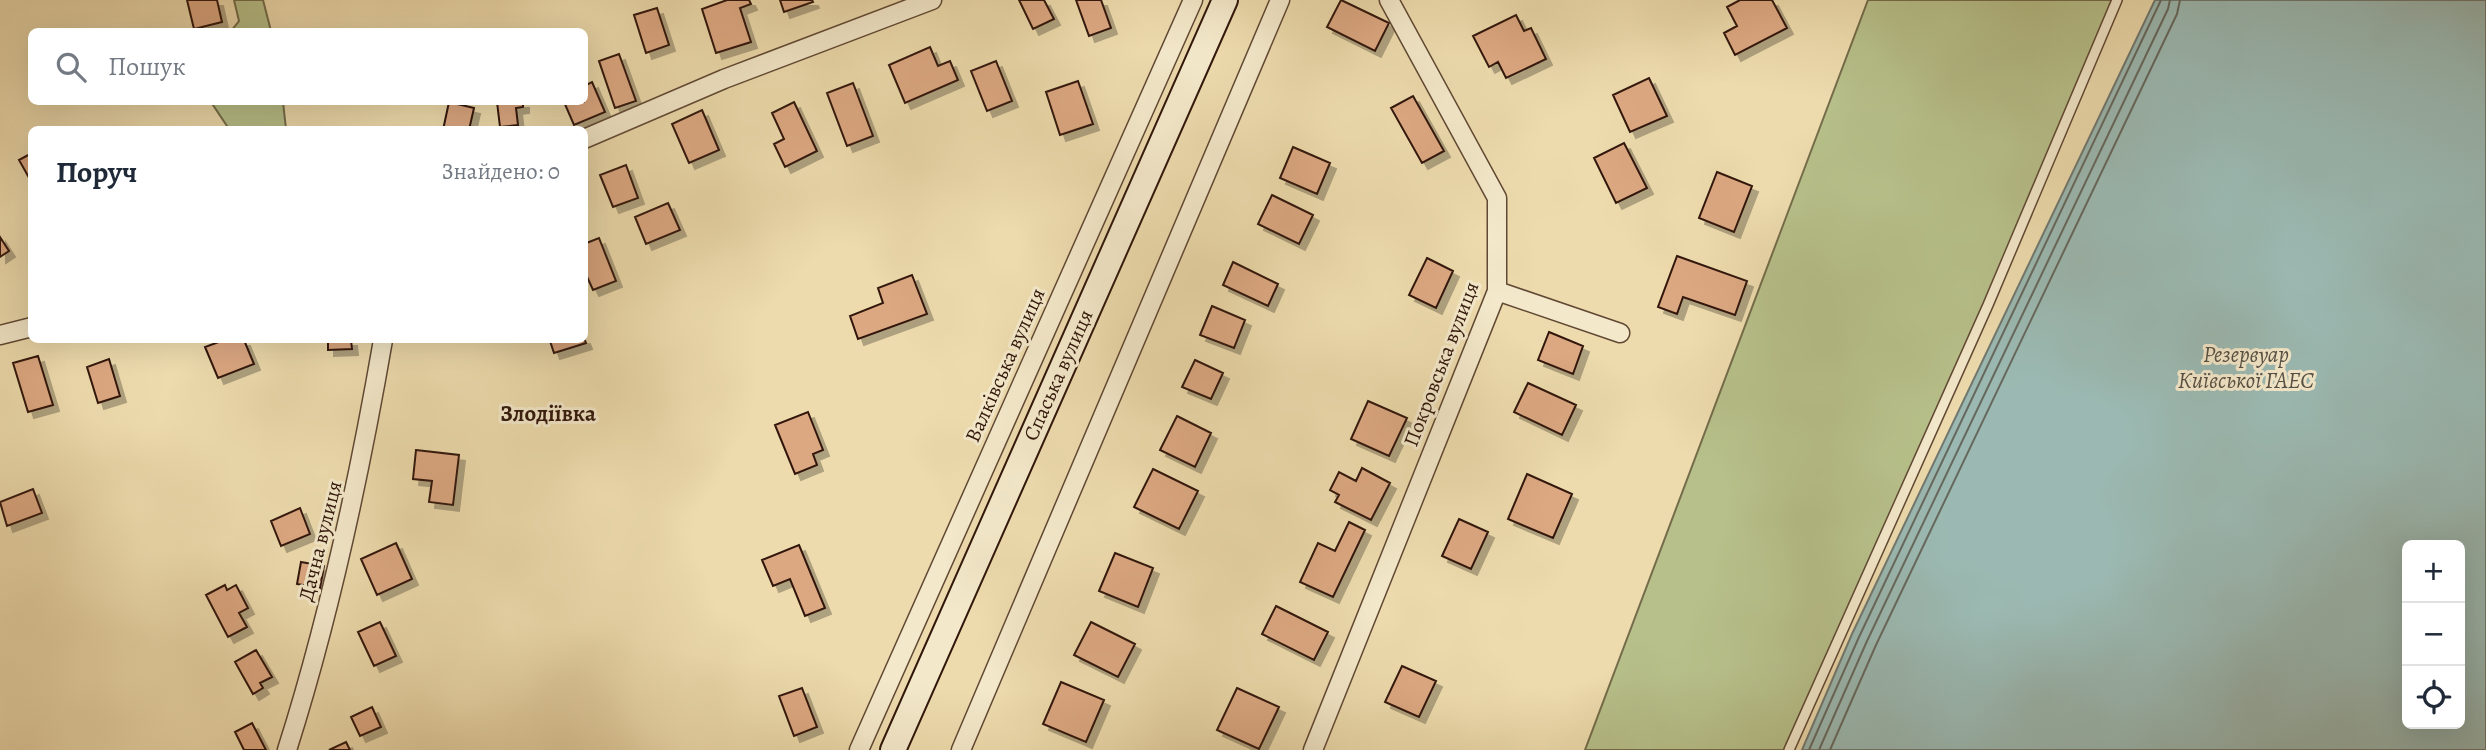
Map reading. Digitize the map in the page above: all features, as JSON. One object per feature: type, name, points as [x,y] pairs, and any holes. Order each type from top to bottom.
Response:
[{"type":"street","points":[[588,137],[724,79],[932,0]]},
{"type":"street","name":"Валківська вулиця","points":[[859,750],[1193,0]]},
{"type":"street","name":"Спаська вулиця","points":[[895,747],[1225,0]]},
{"type":"street","points":[[961,750],[1280,0]]},
{"type":"street","name":"Покровська вулиця","points":[[1313,750],[1497,291],[1497,198],[1389,0]]},
{"type":"street","points":[[1130,144],[1156,155]]},
{"type":"street","points":[[1497,291],[1620,333]]},
{"type":"street","points":[[0,335],[28,328]]},
{"type":"street","name":"Дачна вулиця","points":[[287,750],[305,694],[351,514],[382,343]]},
{"type":"street","points":[[867,732],[895,747]]},
{"type":"lane","points":[[1789,750],[1988,305],[2117,0]]},
{"type":"green space","points":[[234,0],[263,0],[270,28],[233,28],[239,21]]},
{"type":"green space","points":[[1868,0],[2117,0],[1789,750],[1585,750]]},
{"type":"green space","points":[[213,105],[283,105],[286,126],[227,126]]},
{"type":"water","name":"Резервуар Київської ГАЕС","points":[[2155,0],[2486,0],[2486,750],[1802,750],[1852,634]]},
{"type":"building","points":[[187,0],[217,0],[222,22],[194,28]]},
{"type":"building","points":[[727,0],[749,0],[751,4],[740,8],[751,42],[716,53],[702,9]]},
{"type":"building","points":[[780,0],[812,0],[813,2],[784,12]]},
{"type":"building","points":[[1019,0],[1044,0],[1054,19],[1033,29]]},
{"type":"building","points":[[1076,0],[1101,0],[1111,28],[1089,36]]},
{"type":"building","points":[[1341,0],[1389,23],[1375,51],[1327,27]]},
{"type":"building","points":[[1740,0],[1772,0],[1787,28],[1735,55],[1724,33],[1737,26],[1727,7]]},
{"type":"building","points":[[657,8],[669,45],[646,53],[634,15]]},
{"type":"building","points":[[1516,15],[1524,31],[1531,28],[1546,59],[1506,78],[1498,62],[1489,67],[1473,36]]},
{"type":"building","points":[[930,47],[938,66],[950,61],[958,80],[905,103],[889,65]]},
{"type":"building","points":[[619,54],[636,101],[615,108],[599,61]]},
{"type":"building","points":[[996,61],[1012,101],[987,111],[971,71]]},
{"type":"building","points":[[1649,78],[1667,116],[1630,132],[1613,95]]},
{"type":"building","points":[[1078,81],[1093,124],[1060,135],[1046,92]]},
{"type":"building","points":[[592,82],[605,112],[574,125],[565,105],[588,105],[588,84]]},
{"type":"building","points":[[853,83],[873,136],[847,146],[827,93]]},
{"type":"building","points":[[1413,96],[1444,151],[1422,163],[1391,108]]},
{"type":"building","points":[[794,102],[817,151],[785,167],[774,144],[784,139],[772,113]]},
{"type":"building","points":[[448,105],[474,108],[470,126],[444,126]]},
{"type":"building","points":[[497,105],[523,105],[516,108],[518,125],[500,126]]},
{"type":"building","points":[[702,110],[719,150],[689,163],[672,124]]},
{"type":"building","points":[[1624,143],[1647,188],[1616,203],[1594,158]]},
{"type":"building","points":[[1293,147],[1330,163],[1317,194],[1280,178]]},
{"type":"building","points":[[28,155],[28,176],[19,160]]},
{"type":"building","points":[[626,165],[638,198],[613,207],[600,175]]},
{"type":"building","points":[[1717,172],[1752,186],[1734,232],[1699,218]]},
{"type":"building","points":[[1272,195],[1313,215],[1299,244],[1258,224]]},
{"type":"building","points":[[668,203],[680,230],[646,244],[635,217]]},
{"type":"building","points":[[0,237],[9,251],[0,257]]},
{"type":"building","points":[[599,238],[616,281],[593,290],[588,279],[588,242]]},
{"type":"building","points":[[1677,256],[1747,281],[1735,315],[1683,297],[1677,314],[1658,307]]},
{"type":"building","points":[[1427,258],[1453,271],[1436,308],[1409,295]]},
{"type":"building","points":[[1233,262],[1278,284],[1268,306],[1223,285]]},
{"type":"building","points":[[912,275],[927,314],[858,339],[850,316],[883,303],[878,288]]},
{"type":"building","points":[[1212,306],[1245,320],[1234,348],[1200,335]]},
{"type":"building","points":[[1549,332],[1583,346],[1573,374],[1538,360]]},
{"type":"building","points":[[216,343],[245,343],[254,364],[218,378],[205,347]]},
{"type":"building","points":[[328,343],[351,343],[352,349],[328,350]]},
{"type":"building","points":[[551,343],[586,343],[554,353]]},
{"type":"building","points":[[38,356],[53,405],[28,412],[13,363]]},
{"type":"building","points":[[109,359],[120,396],[98,403],[87,367]]},
{"type":"building","points":[[1195,360],[1223,373],[1211,399],[1182,387]]},
{"type":"building","points":[[1528,383],[1576,405],[1562,435],[1514,412]]},
{"type":"building","points":[[1368,401],[1407,418],[1389,456],[1351,439]]},
{"type":"building","points":[[808,412],[823,450],[813,454],[817,465],[795,474],[775,425]]},
{"type":"building","points":[[1177,416],[1211,433],[1195,467],[1160,450]]},
{"type":"building","points":[[416,450],[459,455],[453,505],[429,502],[432,481],[413,479]]},
{"type":"building","points":[[1362,468],[1390,483],[1371,520],[1335,502],[1339,495],[1330,490],[1339,472],[1356,481]]},
{"type":"building","points":[[1153,469],[1198,491],[1179,529],[1134,507]]},
{"type":"building","points":[[1527,474],[1572,494],[1553,538],[1508,519]]},
{"type":"building","points":[[33,489],[42,513],[7,526],[0,502]]},
{"type":"building","points":[[300,508],[310,534],[281,546],[271,521]]},
{"type":"building","points":[[1459,519],[1488,532],[1471,569],[1442,556]]},
{"type":"building","points":[[1349,522],[1365,530],[1333,597],[1300,582],[1318,543],[1335,551]]},
{"type":"building","points":[[396,543],[412,579],[377,595],[361,559]]},
{"type":"building","points":[[799,545],[825,608],[805,616],[790,579],[773,586],[762,560]]},
{"type":"building","points":[[1115,553],[1153,568],[1138,607],[1099,591]]},
{"type":"building","points":[[301,562],[324,566],[320,588],[297,584]]},
{"type":"building","points":[[225,585],[227,590],[236,585],[248,608],[239,613],[247,627],[228,637],[206,595]]},
{"type":"building","points":[[1276,606],[1328,632],[1314,660],[1262,634]]},
{"type":"building","points":[[380,622],[396,656],[374,666],[358,632]]},
{"type":"building","points":[[1091,622],[1135,644],[1118,677],[1074,655]]},
{"type":"building","points":[[256,650],[272,677],[260,683],[263,688],[253,694],[235,662]]},
{"type":"building","points":[[1402,666],[1436,681],[1419,717],[1385,702]]},
{"type":"building","points":[[1061,682],[1104,700],[1086,742],[1043,724]]},
{"type":"building","points":[[802,688],[817,727],[794,736],[779,696]]},
{"type":"building","points":[[1237,688],[1279,707],[1259,749],[1217,730]]},
{"type":"building","points":[[372,707],[381,727],[360,736],[351,717]]},
{"type":"building","points":[[252,723],[266,750],[244,750],[235,732]]},
{"type":"building","points":[[346,742],[350,750],[329,750]]},
{"type":"district","name":"Злодіївка","points":[[548,413]]}]
